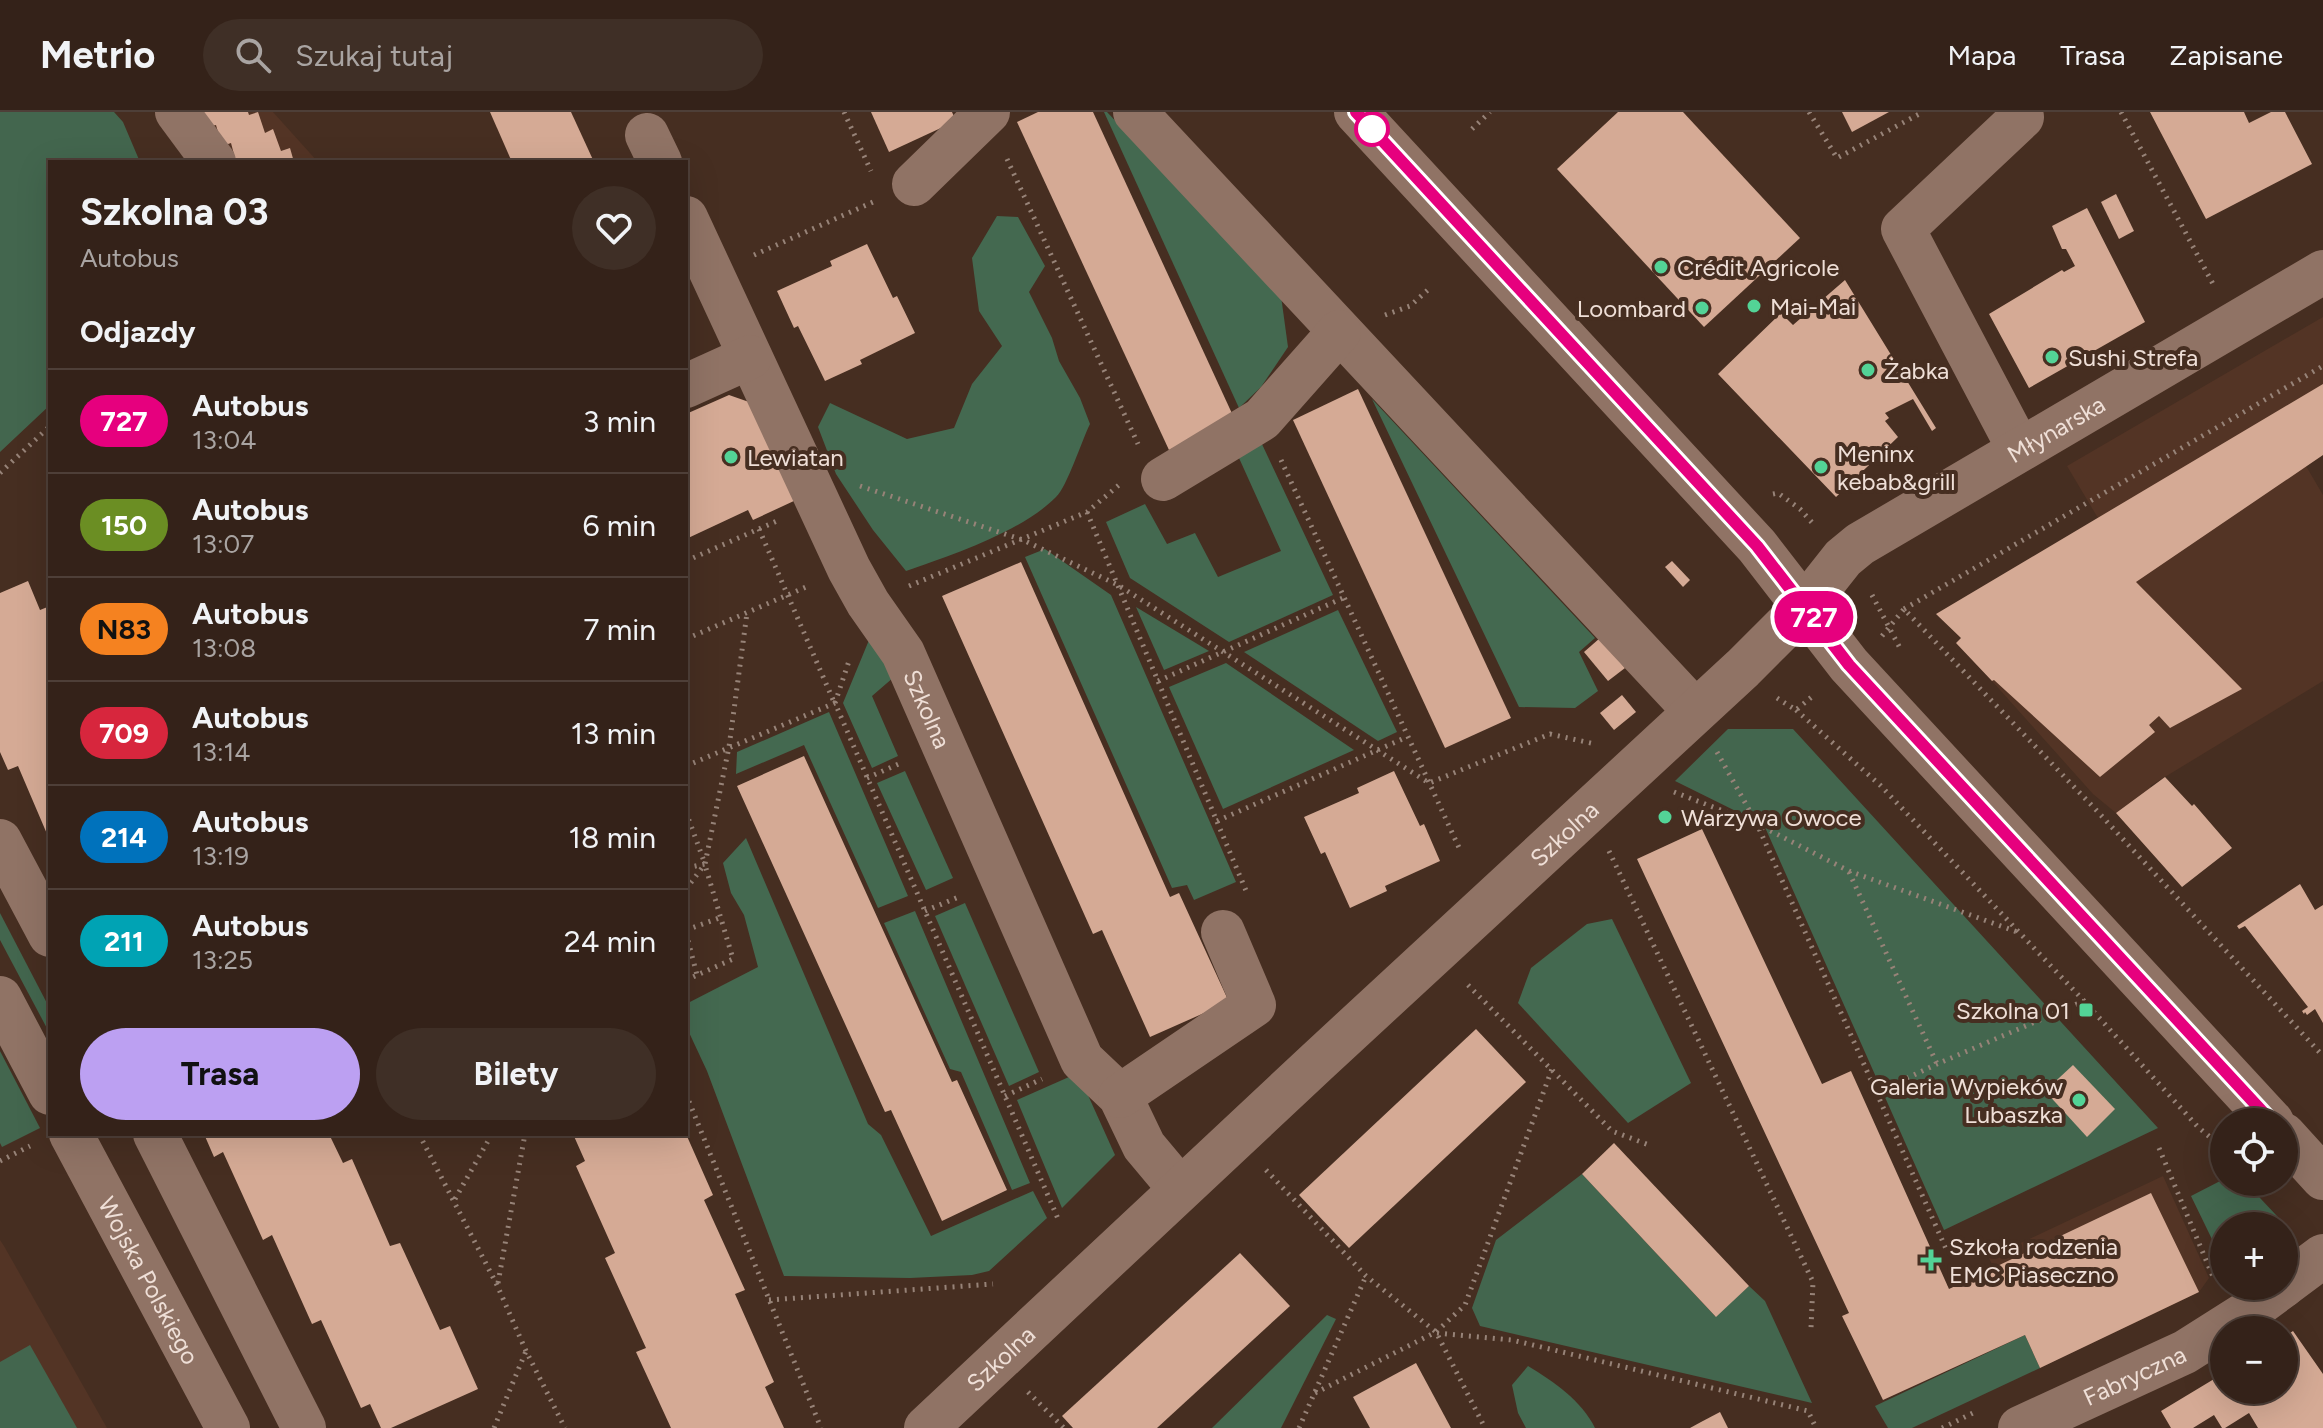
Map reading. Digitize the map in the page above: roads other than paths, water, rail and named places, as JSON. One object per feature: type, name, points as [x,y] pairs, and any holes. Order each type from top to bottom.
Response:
[{"type":"street","points":[[177,112],[213,160]]},
{"type":"street","points":[[1135,112],[1695,711]]},
{"type":"street","points":[[1356,112],[1757,546],[1849,665],[2259,1108]]},
{"type":"street","points":[[2019,449],[1903,229],[2022,117],[2020,112]]},
{"type":"street","points":[[898,191],[987,113]]},
{"type":"street","name":"Szkolna","points":[[688,222],[859,586],[903,653],[1082,1060],[1120,1096],[1144,1146],[1180,1189]]},
{"type":"street","name":"Młynarska","points":[[1805,606],[1838,563],[1860,544],[2323,272]]},
{"type":"street","points":[[1155,470],[1262,419],[1339,332]]},
{"type":"street","points":[[688,385],[750,357]]},
{"type":"street","name":"Szkolna","points":[[926,1428],[1743,668],[1805,606]]},
{"type":"street","points":[[0,841],[48,931]]},
{"type":"street","points":[[1120,1096],[1254,1005],[1238,919]]},
{"type":"street","points":[[0,998],[48,1089]]},
{"type":"street","points":[[156,1136],[304,1428]]},
{"type":"street","name":"Wojska Polskiego","points":[[52,1139],[228,1428]]},
{"type":"street","points":[[2298,1150],[2323,1178]]},
{"type":"street","name":"Fabryczna","points":[[2298,1275],[2323,1256]]},
{"type":"street","name":"Fabryczna","points":[[2020,1428],[2185,1352],[2264,1300]]},
{"type":"place","name":"Crédit Agricole","points":[[1661,267]]},
{"type":"place","name":"Mai-Mai","points":[[1754,306]]},
{"type":"place","name":"Loombard","points":[[1702,308]]},
{"type":"place","name":"Sushi Strefa","points":[[2052,357]]},
{"type":"place","name":"Żabka","points":[[1868,370]]},
{"type":"place","name":"Lewiatan","points":[[731,457]]},
{"type":"place","name":"Meninx kebab&grill","points":[[1821,467]]},
{"type":"place","name":"Warzywa Owoce","points":[[1665,817]]},
{"type":"place","name":"Szkolna 01","points":[[2086,1010]]},
{"type":"place","name":"Galeria Wypieków Lubaszka","points":[[2079,1100]]},
{"type":"place","name":"Szkoła rodzenia EMC Piaseczno","points":[[1931,1260]]}]
